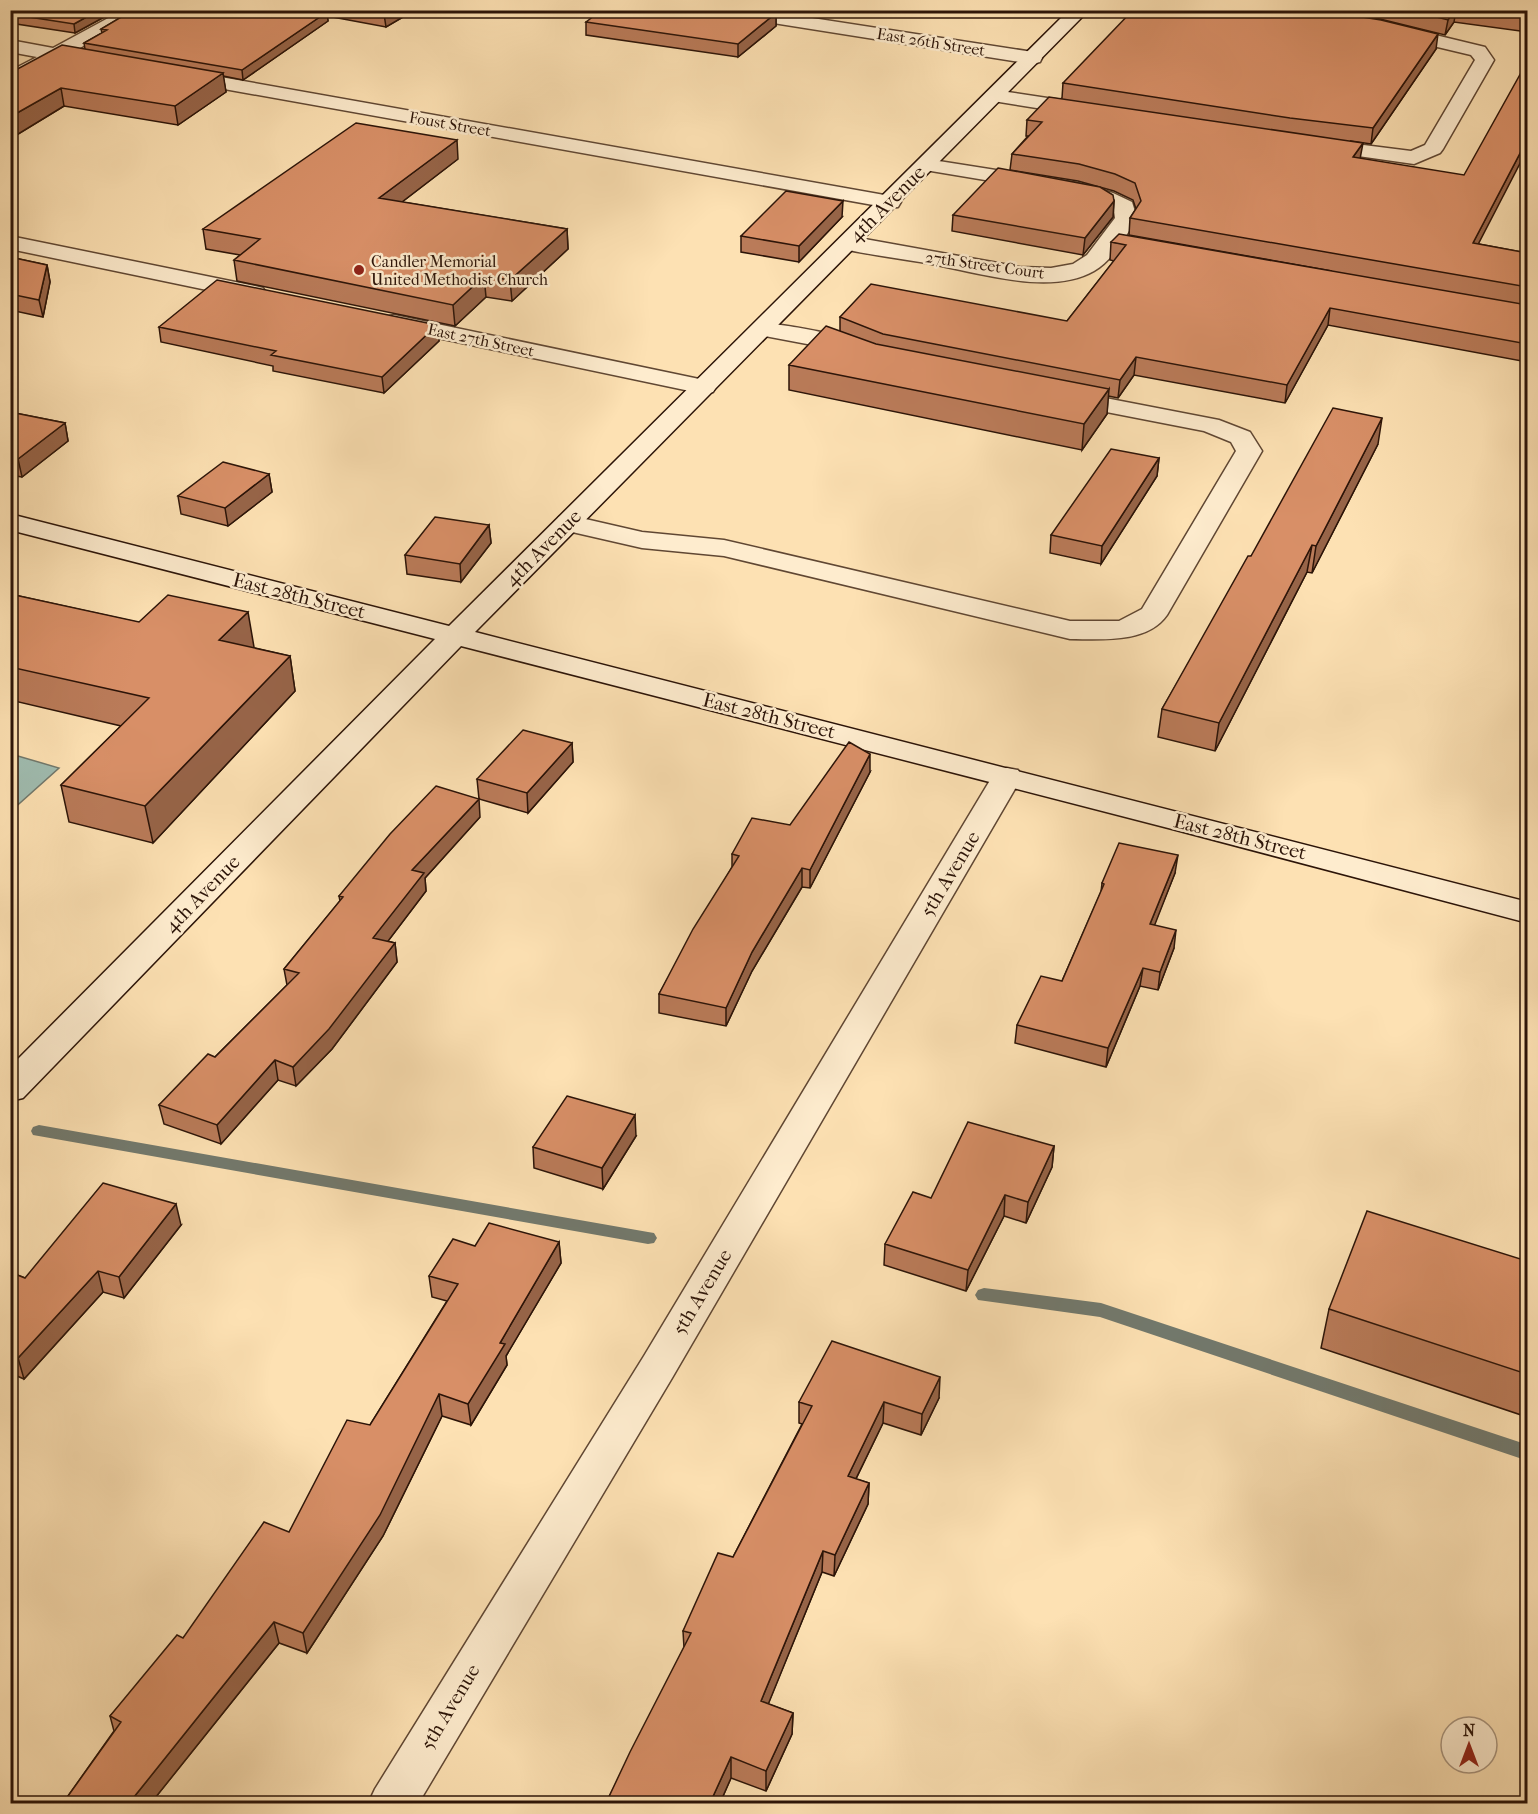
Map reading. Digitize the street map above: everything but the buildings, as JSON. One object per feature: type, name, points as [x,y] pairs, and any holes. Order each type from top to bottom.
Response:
[{"type":"street","points":[[10,79],[137,10]]},
{"type":"street","name":"East 26th Street","points":[[723,10],[1033,58]]},
{"type":"street","name":"4th Avenue","points":[[10,1089],[568,523],[1080,10]]},
{"type":"street","points":[[1300,143],[1414,158],[1433,149],[1485,60],[1478,51],[1378,27]]},
{"type":"street","points":[[10,46],[115,65]]},
{"type":"street","name":"Foust Street","points":[[162,73],[890,202]]},
{"type":"street","points":[[994,96],[1107,114]]},
{"type":"street","name":"27th Street Court","points":[[848,243],[1024,273],[1059,275],[1082,269],[1094,260],[1111,241],[1126,218],[1124,207],[1106,197],[1077,189],[926,165]]},
{"type":"street","points":[[1111,241],[1134,245]]},
{"type":"street","points":[[10,242],[276,298]]},
{"type":"street","name":"East 27th Street","points":[[369,317],[704,387]]},
{"type":"street","points":[[762,329],[829,341],[876,360]]},
{"type":"street","points":[[568,523],[642,540],[724,548],[1070,630],[1124,630],[1153,615],[1249,451],[1241,438],[1210,425],[1037,391]]},
{"type":"street","name":"East 28th Street","points":[[10,522],[1007,777],[1527,913]]},
{"type":"street","name":"5th Avenue","points":[[392,1803],[658,1367],[1007,777]]},
{"type":"shaded area","points":[[11,754],[59,768],[10,811]]},
{"type":"waterway","points":[[39,1131],[648,1238]]},
{"type":"waterway","points":[[984,1295],[1101,1310],[1528,1453]]},
{"type":"place","name":"Candler Memorial United Methodist Church","points":[[359,270]]}]
